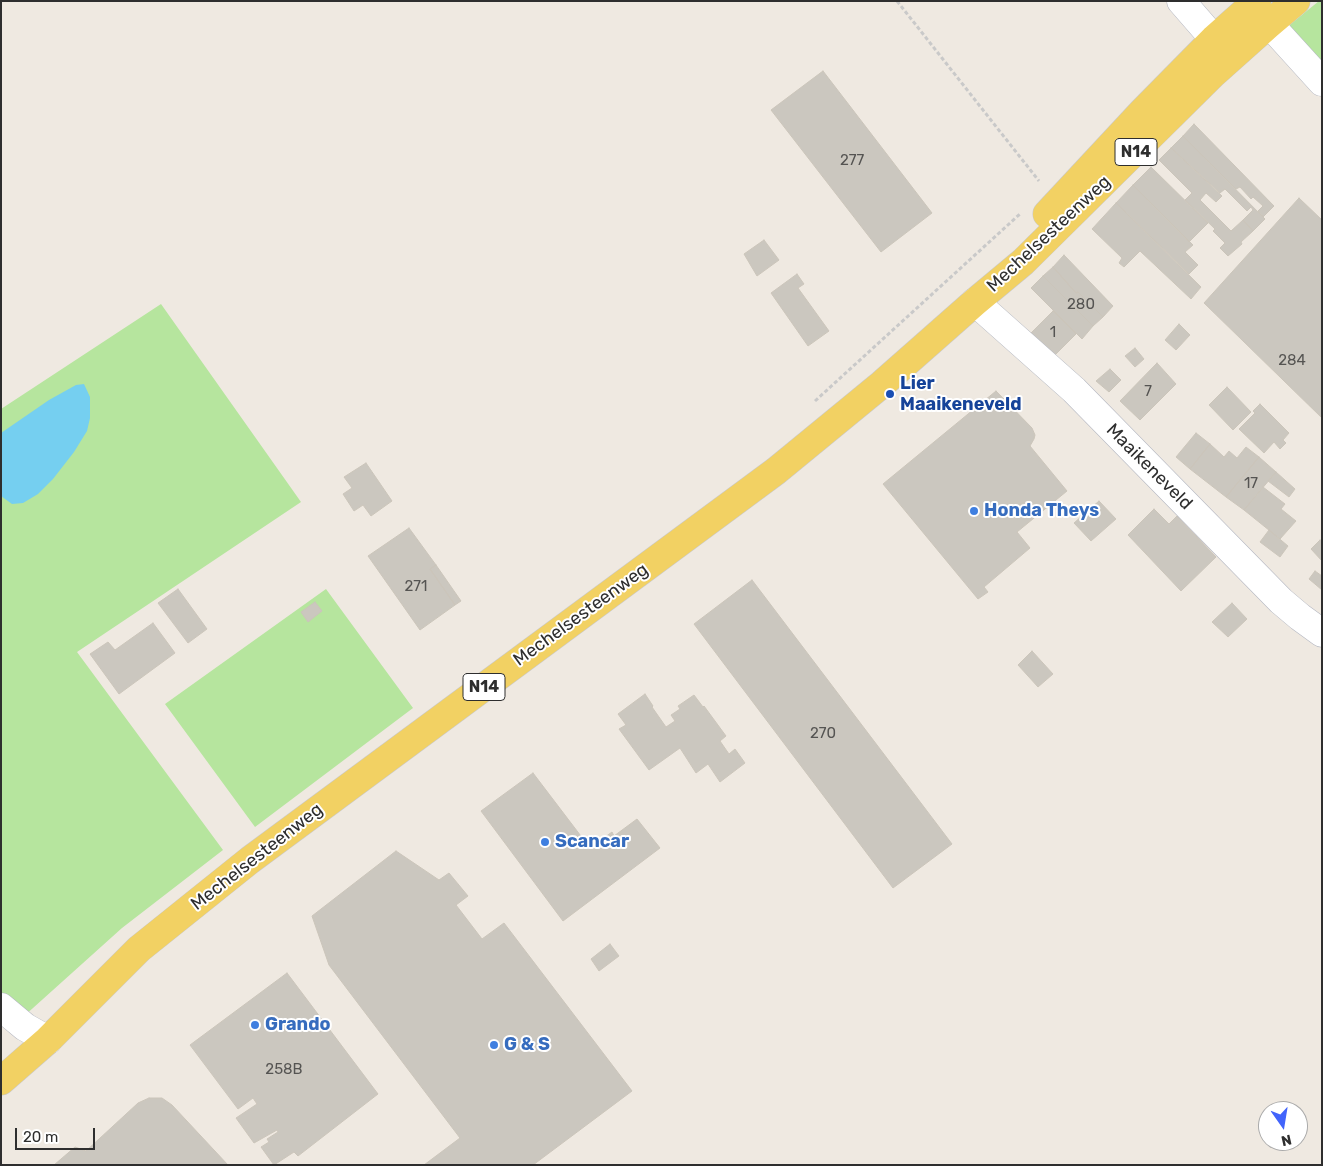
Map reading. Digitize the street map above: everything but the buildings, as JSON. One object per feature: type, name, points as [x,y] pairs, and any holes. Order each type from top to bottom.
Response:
[{"type":"main road","name":"Mechelsesteenweg","points":[[975,302],[1014,250],[1143,111],[1214,39],[1259,10],[1296,1]]},
{"type":"main road","name":"Mechelsesteenweg","points":[[1,1081],[48,1040],[139,949],[243,866],[776,471],[882,384],[975,302],[1024,262],[1213,74],[1259,10]]},
{"type":"street","points":[[1181,1],[1214,39]]},
{"type":"street","points":[[1259,10],[1322,82]]},
{"type":"street","name":"Maaikeneveld","points":[[975,302],[1074,390],[1281,600],[1322,633]]},
{"type":"street","points":[[1,1006],[25,1027],[48,1040]]},
{"type":"path","points":[[897,1],[1039,181]]},
{"type":"path","points":[[810,407],[822,393],[1024,210]]},
{"type":"green space","points":[[1319,1],[1322,1],[1322,64],[1287,27]]},
{"type":"green space","points":[[161,304],[301,502],[77,652],[223,850],[122,928],[23,1017],[1,996],[1,409]]},
{"type":"green space","points":[[326,589],[413,708],[255,827],[165,704]]},
{"type":"water","points":[[84,384],[90,397],[90,418],[87,431],[74,452],[53,479],[38,494],[23,503],[12,504],[1,496],[1,433],[49,400],[76,385]]},
{"type":"place","name":"Lier Maaikeneveld","points":[[890,394]]},
{"type":"place","name":"Honda Theys","points":[[974,511]]},
{"type":"place","name":"Scancar","points":[[545,842]]},
{"type":"place","name":"Grando","points":[[255,1025]]},
{"type":"place","name":"G & S","points":[[494,1045]]}]
